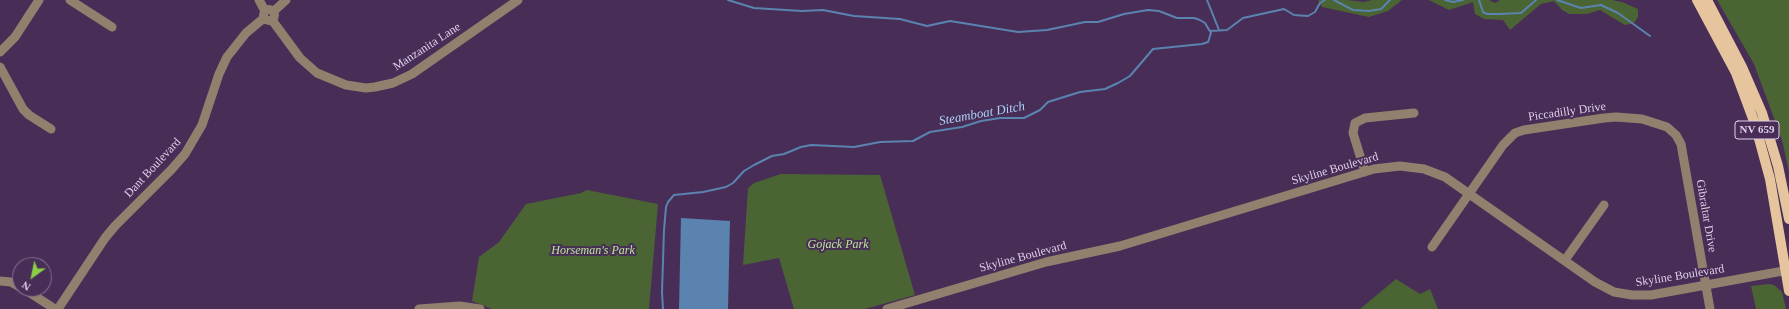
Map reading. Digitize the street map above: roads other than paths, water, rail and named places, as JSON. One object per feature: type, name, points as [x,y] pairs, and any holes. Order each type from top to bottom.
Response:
[{"type":"main road","name":"NV 659","points":[[1697,0],[1736,73],[1755,124],[1770,179],[1787,270],[1789,291]]},
{"type":"main road","name":"NV 659","points":[[1707,0],[1742,66],[1762,113],[1778,166],[1789,219]]},
{"type":"street","points":[[0,52],[15,37],[39,0]]},
{"type":"street","points":[[70,0],[112,27]]},
{"type":"street","name":"Manzanita Lane","points":[[259,0],[300,58],[317,73],[325,78],[346,85],[370,87],[393,83],[412,74],[518,0]]},
{"type":"street","name":"Dant Boulevard","points":[[58,309],[110,232],[185,154],[202,124],[221,69],[227,57],[246,33],[286,0]]},
{"type":"street","points":[[0,68],[23,109],[29,115],[51,129]]},
{"type":"street","points":[[1365,172],[1353,133],[1355,123],[1365,118],[1414,113]]},
{"type":"street","name":"Piccadilly Drive","points":[[1432,247],[1507,140],[1519,131],[1616,117],[1653,121],[1671,130]]},
{"type":"street","name":"Gibraltar Drive","points":[[1671,130],[1679,139],[1683,149],[1710,309]]},
{"type":"street","name":"Skyline Boulevard","points":[[887,309],[911,306],[1046,262],[1120,246],[1365,172],[1385,167],[1400,166],[1424,169],[1445,177],[1605,288],[1624,294],[1651,294],[1787,270]]},
{"type":"street","points":[[1565,260],[1604,205]]},
{"type":"street","points":[[0,281],[12,283]]},
{"type":"street","points":[[36,297],[55,309]]},
{"type":"street","points":[[419,309],[460,306],[480,309]]},
{"type":"water","points":[[681,218],[730,221],[728,309],[679,309]]},
{"type":"waterway","name":"Steamboat Ditch","points":[[663,309],[662,292],[666,207],[674,195],[703,192],[726,187],[733,183],[744,171],[754,165],[772,156],[784,154],[801,147],[811,145],[854,147],[880,142],[913,141],[930,132],[962,127],[981,121],[1000,118],[1024,118],[1040,110],[1048,102],[1080,92],[1105,89],[1118,83],[1130,76],[1153,49],[1202,44],[1208,42],[1211,33],[1205,23],[1200,20],[1194,18],[1177,18],[1159,11],[1148,10],[1124,14],[1098,22],[1085,22],[1047,30],[1018,32],[950,21],[927,26],[900,19],[854,16],[823,10],[802,11],[754,8],[728,0]]},
{"type":"waterway","points":[[1207,0],[1219,30]]},
{"type":"waterway","points":[[1210,31],[1227,30],[1243,18],[1284,9],[1294,15],[1308,16],[1315,12],[1320,3],[1325,0]]},
{"type":"waterway","points":[[1334,0],[1353,10],[1369,11],[1381,9],[1390,0]]},
{"type":"waterway","points":[[1445,0],[1453,2],[1463,0]]},
{"type":"waterway","points":[[1479,0],[1483,12],[1487,14],[1521,13],[1536,0]]},
{"type":"waterway","points":[[1557,0],[1581,8],[1601,5],[1618,13],[1650,36]]},
{"type":"park label","name":"Gojack Park","points":[[838,245]]},
{"type":"park label","name":"Horseman's Park","points":[[593,251]]}]
